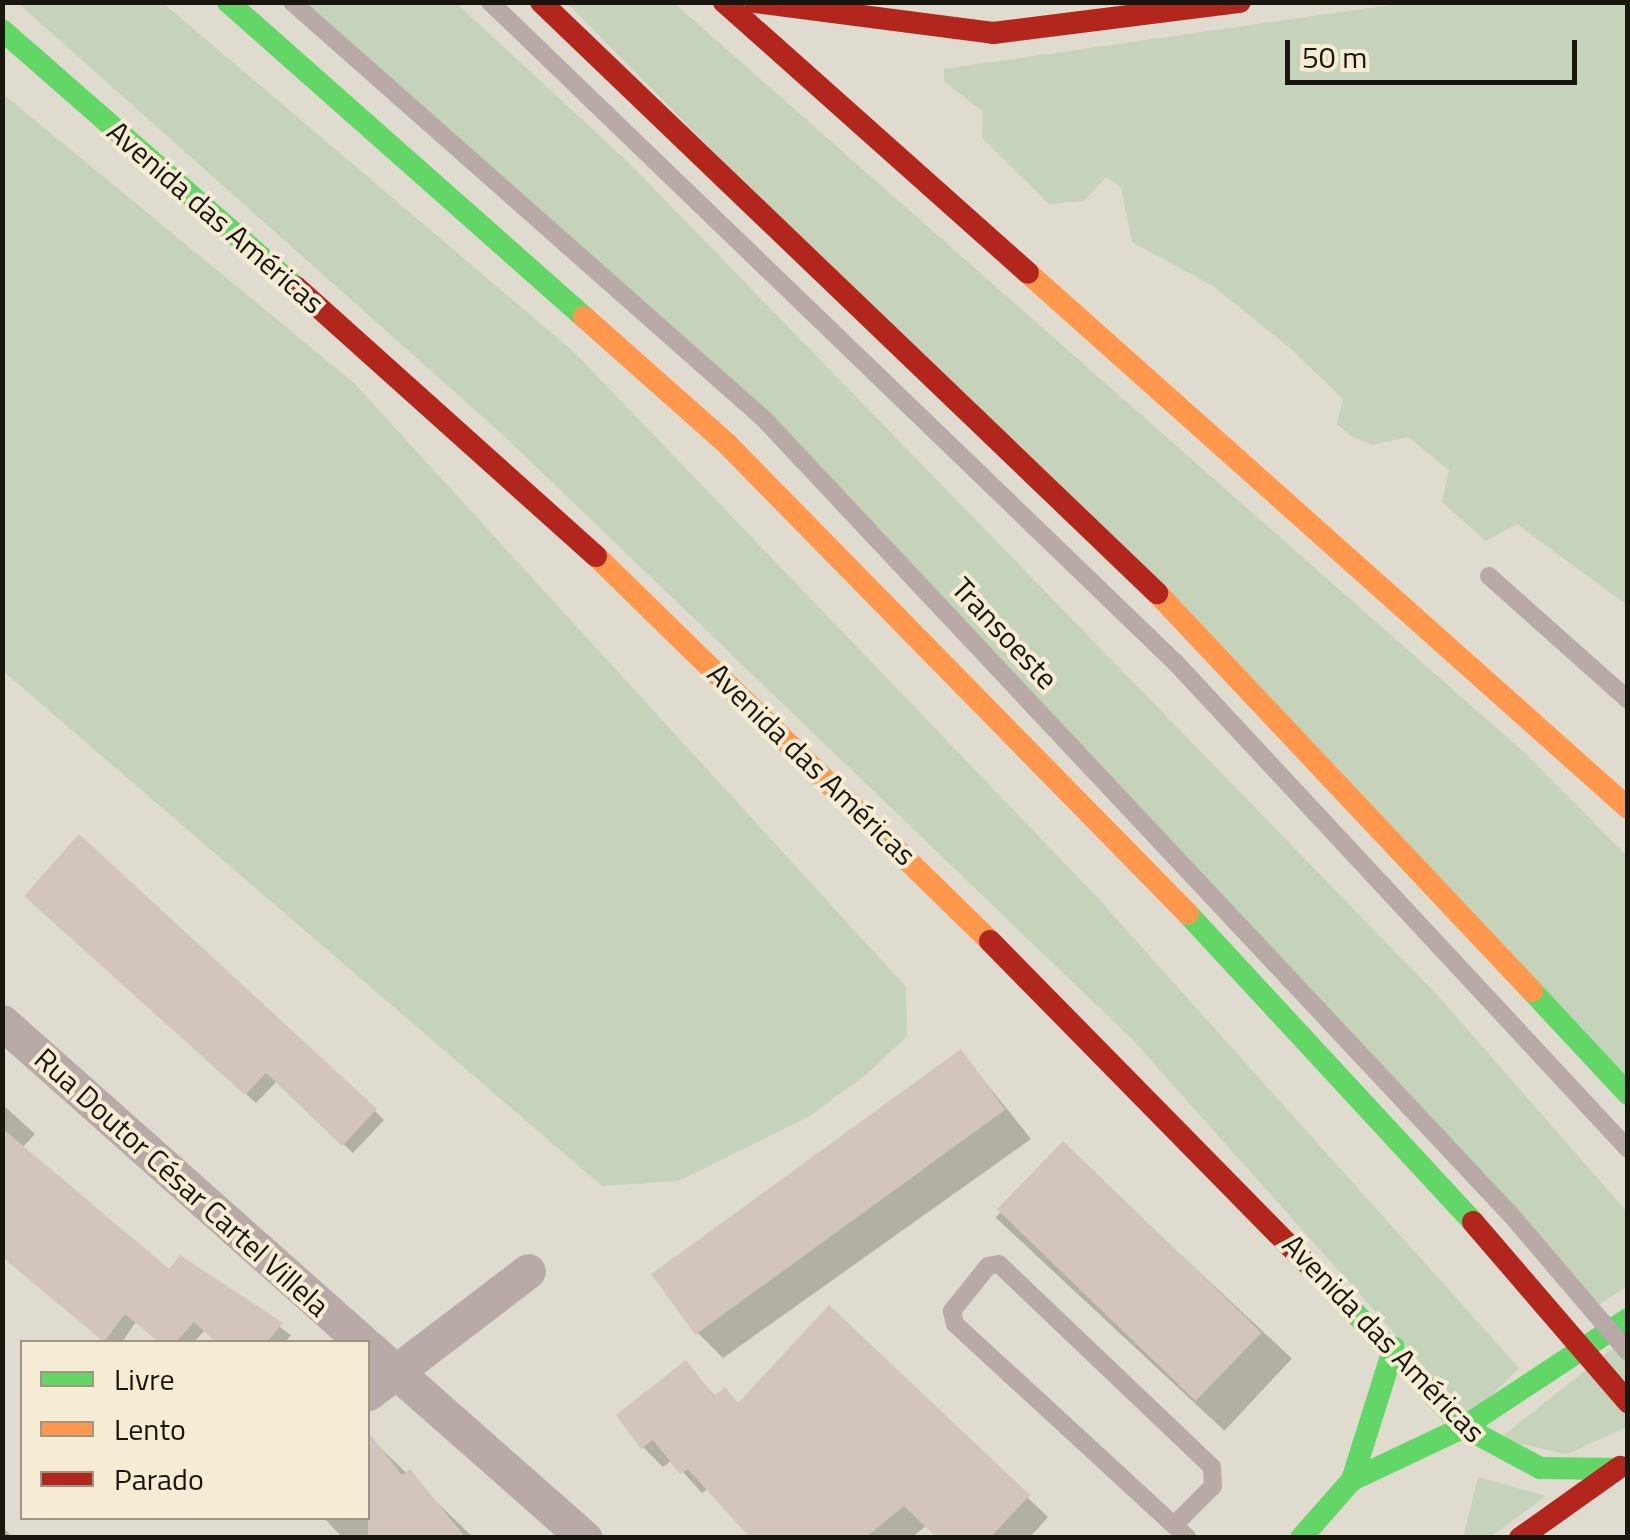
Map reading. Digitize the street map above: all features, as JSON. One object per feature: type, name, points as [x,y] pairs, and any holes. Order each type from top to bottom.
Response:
[{"type":"main road","points":[[228,2],[727,444],[1074,791],[1473,1222],[1628,1402]]},
{"type":"main road","points":[[541,2],[1204,638],[1628,1094]]},
{"type":"main road","points":[[724,2],[1628,808]]},
{"type":"main road","points":[[756,2],[993,32],[1230,3]]},
{"type":"main road","name":"Avenida das Américas","points":[[2,30],[534,496],[1394,1348],[1464,1427],[1540,1468],[1622,1465]]},
{"type":"main road","points":[[1301,1538],[1352,1480],[1464,1427],[1628,1319]]},
{"type":"main road","points":[[1352,1480],[1394,1348]]},
{"type":"main road","points":[[1520,1538],[1622,1465]]},
{"type":"street","name":"Rua Doutor César Cartel Villela","points":[[2,1022],[359,1340]]},
{"type":"street","points":[[370,1392],[528,1272]]},
{"type":"street","name":"Rua Doutor César Cartel Villela","points":[[370,1350],[585,1538]]},
{"type":"lane","name":"Transoeste","points":[[292,2],[764,419],[1511,1215],[1628,1352]]},
{"type":"lane","points":[[490,2],[1174,662],[1625,1146]]},
{"type":"lane","points":[[1490,576],[1628,700]]},
{"type":"lane","points":[[998,1264],[1212,1467],[1213,1486],[1181,1531],[955,1324],[952,1310],[988,1266],[998,1264]]},
{"type":"green space","points":[[18,3],[163,3],[574,352],[1095,895],[1519,1368],[1469,1417],[1133,1040],[503,435]]},
{"type":"green space","points":[[300,3],[456,3],[629,163],[1439,997],[1627,1212],[1627,1286],[1599,1305],[776,419]]},
{"type":"green space","points":[[567,3],[674,3],[1527,755],[1627,856],[1627,1077]]},
{"type":"green space","points":[[1405,3],[1627,3],[1627,605],[1517,524],[1486,541],[1442,502],[1449,470],[1408,437],[1372,445],[1351,436],[1337,424],[1343,399],[1290,348],[1213,286],[1132,242],[1121,187],[1106,177],[1084,201],[1049,204],[982,138],[983,112],[944,81],[944,69]]},
{"type":"green space","points":[[3,94],[354,383],[906,987],[907,1036],[867,1074],[808,1117],[678,1181],[602,1186],[3,671]]},
{"type":"green space","points":[[1627,1337],[1627,1427],[1567,1454],[1499,1439]]},
{"type":"green space","points":[[1478,1477],[1546,1496],[1490,1537],[1463,1538]]},
{"type":"building","points":[[79,834],[377,1109],[342,1146],[266,1073],[245,1095],[24,896]]},
{"type":"building","points":[[961,1049],[1005,1110],[695,1335],[651,1274]]},
{"type":"building","points":[[2,1128],[169,1269],[180,1255],[283,1323],[269,1340],[214,1340],[194,1322],[178,1340],[157,1340],[125,1314],[102,1340],[2,1257]]},
{"type":"building","points":[[1063,1141],[1262,1333],[1196,1401],[997,1209]]},
{"type":"building","points":[[829,1305],[1030,1495],[990,1538],[937,1538],[904,1506],[865,1538],[750,1538],[688,1469],[680,1474],[653,1440],[641,1449],[616,1415],[686,1360],[714,1396],[725,1387],[738,1403]]},
{"type":"building","points":[[370,1435],[402,1475],[410,1469],[466,1538],[368,1538]]},
{"type":"traffic: fast","points":[[228,2],[584,317]]},
{"type":"traffic: fast","points":[[2,30],[296,287]]},
{"type":"traffic: fast","points":[[1188,914],[1473,1222]]},
{"type":"traffic: fast","points":[[1532,991],[1628,1094]]},
{"type":"traffic: fast","points":[[1305,1261],[1464,1427],[1540,1468],[1616,1469]]},
{"type":"traffic: fast","points":[[1301,1538],[1352,1480],[1464,1427],[1628,1319]]},
{"type":"traffic: fast","points":[[1352,1480],[1394,1347]]},
{"type":"traffic: slow","points":[[1028,273],[1628,808]]},
{"type":"traffic: slow","points":[[584,317],[727,444],[1188,914]]},
{"type":"traffic: slow","points":[[596,556],[990,941]]},
{"type":"traffic: slow","points":[[1157,593],[1532,991]]},
{"type":"traffic: jam","points":[[541,2],[1157,593]]},
{"type":"traffic: jam","points":[[724,2],[1028,273]]},
{"type":"traffic: jam","points":[[755,2],[993,33],[1240,2]]},
{"type":"traffic: jam","points":[[296,287],[596,556]]},
{"type":"traffic: jam","points":[[990,941],[1305,1261]]},
{"type":"traffic: jam","points":[[1473,1222],[1628,1402]]},
{"type":"traffic: jam","points":[[1520,1538],[1620,1467]]}]
